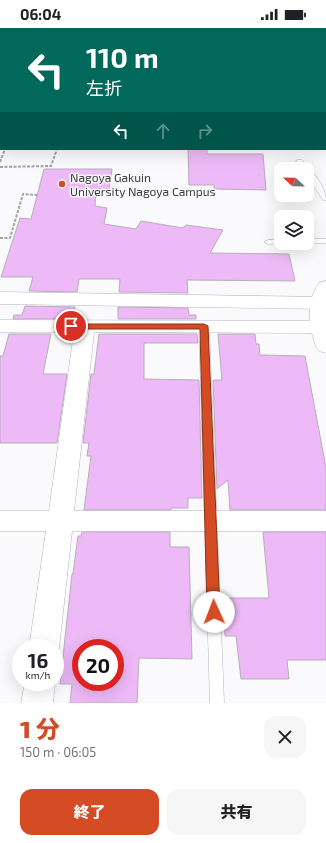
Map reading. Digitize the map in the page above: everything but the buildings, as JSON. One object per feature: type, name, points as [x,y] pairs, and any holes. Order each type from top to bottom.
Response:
[{"type":"street","points":[[0,298],[59,300],[324,297],[321,327],[326,347]]},
{"type":"street","points":[[0,326],[321,327]]},
{"type":"street","points":[[45,639],[85,326]]},
{"type":"street","points":[[0,521],[326,521]]},
{"type":"street","points":[[37,703],[39,691]]},
{"type":"lane","points":[[314,181],[326,198]]},
{"type":"lane","points":[[314,241],[326,241]]},
{"type":"lane","points":[[268,242],[274,242]]},
{"type":"lane","points":[[204,326],[217,703]]},
{"type":"path","points":[[225,28],[326,28]]},
{"type":"path","points":[[0,162],[5,150]]},
{"type":"path","points":[[0,167],[51,166],[57,150]]},
{"type":"path","points":[[0,238],[10,238],[23,194],[38,194]]},
{"type":"place","name":"Nagoya Gakuin University Nagoya Campus","points":[[62,184]]},
{"type":"route","points":[[71,326],[204,326],[214,612]]}]
